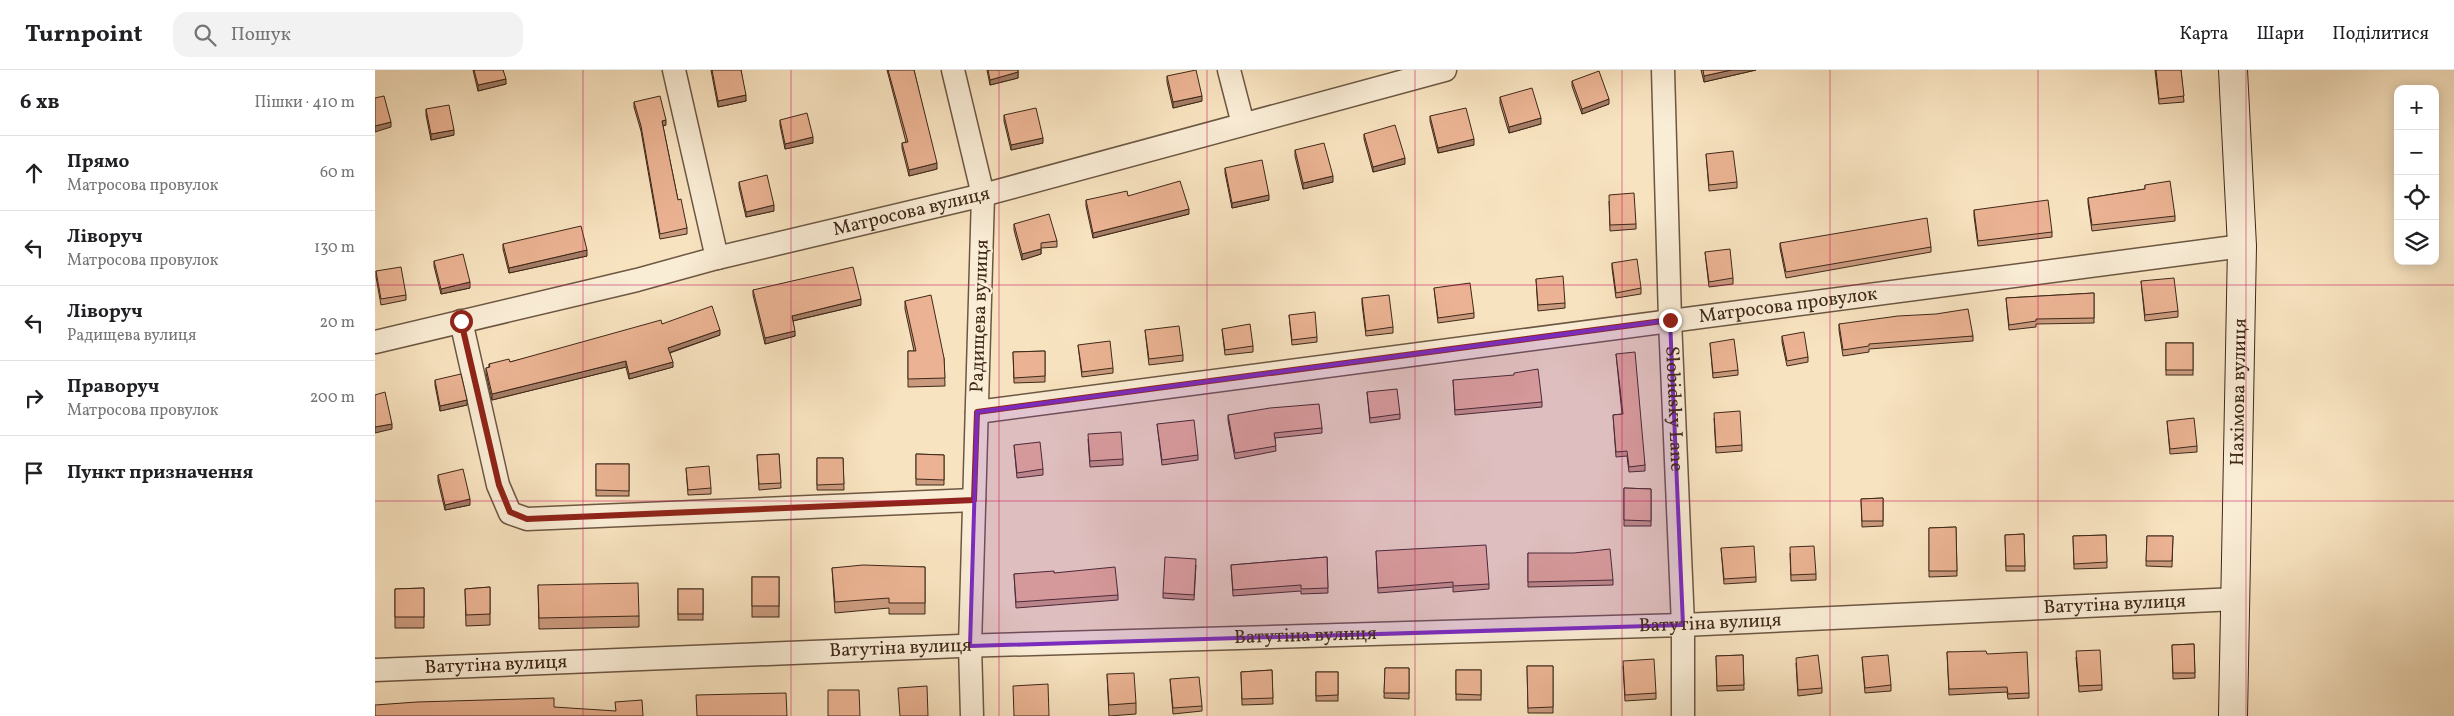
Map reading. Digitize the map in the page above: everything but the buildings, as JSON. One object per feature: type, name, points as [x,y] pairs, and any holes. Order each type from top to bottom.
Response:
[{"type":"street","points":[[674,70],[717,258]]},
{"type":"street","name":"Радищева вулиця","points":[[953,70],[983,195],[970,646],[972,716]]},
{"type":"street","points":[[1229,70],[1243,124]]},
{"type":"street","name":"Матросова вулиця","points":[[375,341],[637,280],[717,258],[983,195],[1445,70]]},
{"type":"street","name":"Slobidsky Lane","points":[[1663,70],[1670,320],[1683,624],[1683,716]]},
{"type":"street","name":"Нахімова вулиця","points":[[2233,70],[2242,246],[2237,599],[2233,716]]},
{"type":"street","name":"Матросова провулок","points":[[977,412],[2242,246]]},
{"type":"street","points":[[461,321],[499,485],[510,512],[527,519],[974,500]]},
{"type":"street","name":"Ватутіна вулиця","points":[[375,670],[970,646],[1683,624],[2237,599]]},
{"type":"highlighted area","points":[[1670,320],[1683,625],[970,646],[977,412]]},
{"type":"route","points":[[461,321],[499,485],[510,512],[527,519],[974,500],[977,412],[1670,320]]}]
